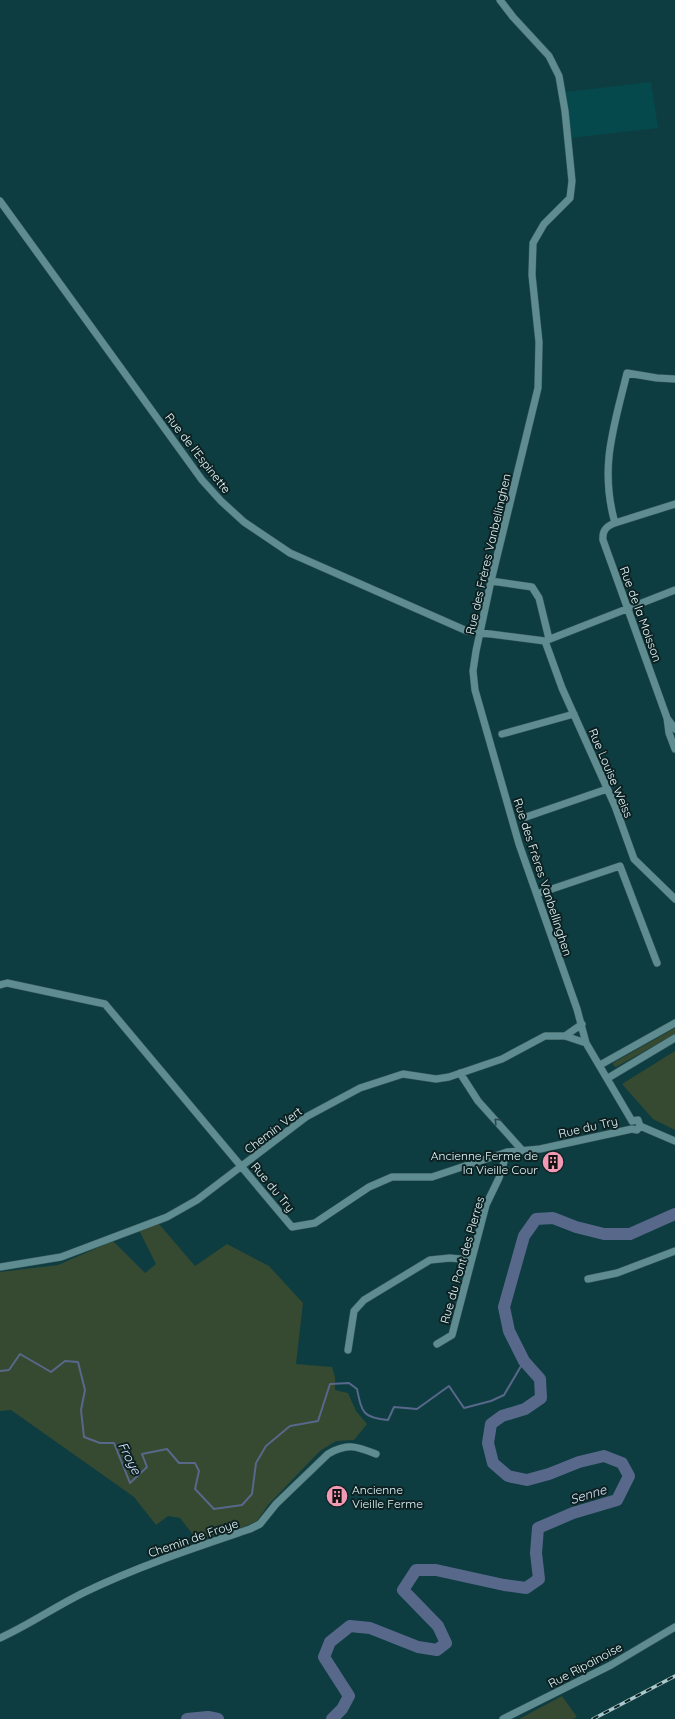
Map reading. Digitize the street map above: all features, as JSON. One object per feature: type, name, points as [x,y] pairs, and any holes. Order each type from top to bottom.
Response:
[{"type":"street","name":"Rue des Frères Vanbellinghen","points":[[500,0],[513,17],[543,48],[557,71],[565,111],[572,181],[570,198],[544,224],[538,232],[533,244],[532,275],[539,342],[538,388],[491,581],[480,633],[473,670],[475,690],[519,844],[582,1024],[586,1042],[632,1121],[630,1125],[632,1129]]},
{"type":"street","name":"Rue de l'Espinette","points":[[0,201],[193,467],[221,501],[244,522],[290,553],[467,631],[547,640]]},
{"type":"street","points":[[615,523],[609,503],[607,467],[610,444],[627,373],[657,378],[675,379]]},
{"type":"street","name":"Rue de la Moisson","points":[[675,504],[615,523],[606,528],[602,533],[603,540],[667,718],[669,733],[675,749]]},
{"type":"street","name":"Rue Louise Weiss","points":[[491,581],[532,587],[539,598],[547,640],[574,714],[607,789],[634,859],[675,899]]},
{"type":"street","points":[[547,640],[675,590]]},
{"type":"street","points":[[502,734],[574,714]]},
{"type":"street","name":"Rue de la Moisson","points":[[667,718],[675,729]]},
{"type":"street","points":[[526,817],[607,789]]},
{"type":"street","points":[[537,894],[620,866],[657,964]]},
{"type":"street","name":"Rue du Try","points":[[0,984],[7,983],[105,1004],[292,1227],[315,1223],[369,1187],[392,1177],[432,1177],[507,1152],[540,1149],[632,1129]]},
{"type":"street","points":[[600,1065],[675,1023]]},
{"type":"street","points":[[565,1036],[582,1024]]},
{"type":"street","name":"Chemin Vert","points":[[0,1267],[61,1257],[167,1217],[197,1200],[306,1117],[360,1088],[403,1074],[436,1080],[502,1059],[545,1036],[565,1036],[586,1042]]},
{"type":"street","points":[[608,1078],[675,1038]]},
{"type":"street","points":[[460,1073],[478,1101],[522,1150]]},
{"type":"street","name":"Rue des Frères Vanbellinghen","points":[[632,1121],[638,1120],[640,1126],[675,1141]]},
{"type":"street","points":[[632,1129],[637,1130],[640,1126]]},
{"type":"street","name":"Rue du Pont des Pierres","points":[[437,1344],[452,1335],[486,1205],[499,1178],[507,1152]]},
{"type":"street","points":[[588,1279],[617,1273],[675,1251]]},
{"type":"street","points":[[348,1350],[354,1311],[364,1300],[430,1260],[450,1258],[471,1260]]},
{"type":"street","name":"Chemin de Froye","points":[[0,1638],[85,1592],[115,1578],[178,1553],[250,1529],[260,1524],[276,1504],[328,1454],[337,1448],[356,1446],[376,1454]]},
{"type":"street","name":"Rue Ripainoise","points":[[503,1719],[611,1665],[675,1627]]},
{"type":"shaded area","points":[[651,82],[658,128],[570,138],[565,92]]},
{"type":"green space","points":[[675,1028],[675,1034],[616,1067],[613,1065],[613,1063]]},
{"type":"green space","points":[[675,1051],[675,1130],[653,1119],[622,1084]]},
{"type":"green space","points":[[159,1224],[195,1266],[227,1244],[269,1266],[303,1303],[296,1364],[332,1367],[335,1377],[335,1390],[348,1393],[356,1411],[367,1424],[354,1440],[336,1441],[320,1451],[268,1505],[257,1521],[241,1528],[197,1540],[180,1518],[168,1516],[156,1525],[134,1497],[11,1410],[0,1411],[0,1272],[58,1265],[113,1241],[145,1273],[156,1264],[139,1230]]},
{"type":"green space","points":[[562,1696],[577,1717],[573,1719],[519,1719]]},
{"type":"waterway","name":"Senne","points":[[332,1719],[342,1709],[349,1696],[324,1657],[330,1642],[350,1626],[370,1628],[418,1647],[437,1650],[446,1643],[438,1626],[403,1590],[416,1570],[436,1570],[504,1585],[526,1588],[539,1579],[536,1553],[538,1528],[573,1513],[617,1500],[629,1476],[622,1463],[604,1456],[579,1462],[549,1474],[527,1480],[508,1476],[493,1463],[488,1443],[491,1424],[502,1416],[525,1409],[541,1398],[540,1379],[524,1361],[509,1331],[504,1307],[524,1236],[536,1219],[553,1218],[576,1227],[604,1234],[630,1234],[675,1214]]},
{"type":"waterway","name":"Froye","points":[[0,1371],[9,1370],[20,1354],[51,1372],[65,1361],[78,1362],[85,1390],[81,1410],[84,1437],[100,1443],[114,1443],[130,1483],[147,1467],[142,1454],[167,1449],[179,1463],[195,1463],[199,1471],[195,1489],[214,1509],[242,1505],[252,1494],[256,1463],[266,1446],[290,1426],[318,1421],[330,1384],[349,1383],[357,1389],[360,1404],[365,1413],[373,1418],[388,1420],[394,1407],[417,1409],[449,1386],[464,1408],[491,1401],[504,1395],[524,1361]]},
{"type":"waterway","name":"Senne","points":[[187,1719],[208,1717],[218,1719]]},
{"type":"railway","points":[[593,1719],[675,1676]]},
{"type":"place","name":"Ancienne Ferme de la Vieille Cour","points":[[553,1162]]},
{"type":"place","name":"Ancienne Vieille Ferme","points":[[337,1496]]}]
